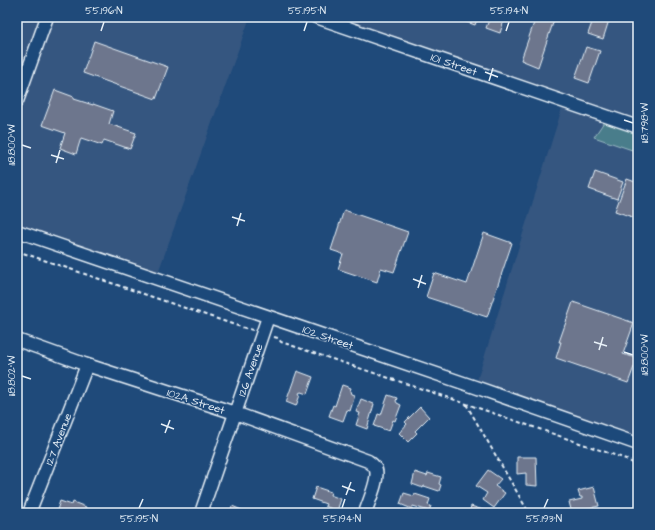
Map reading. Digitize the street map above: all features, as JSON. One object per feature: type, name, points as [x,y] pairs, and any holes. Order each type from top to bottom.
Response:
[{"type":"street","points":[[17,101],[47,17]]},
{"type":"street","name":"101 Street","points":[[316,17],[638,127]]},
{"type":"street","name":"102 Street","points":[[17,231],[638,444]]},
{"type":"street","name":"126 Avenue","points":[[201,513],[268,317]]},
{"type":"street","name":"102A Street","points":[[17,340],[87,365],[235,413],[360,457],[374,465],[377,471],[376,479],[365,513]]},
{"type":"street","name":"127 Avenue","points":[[29,513],[87,365]]},
{"type":"path","points":[[17,251],[241,327],[278,338],[281,342],[465,403],[626,460],[638,466]]},
{"type":"path","points":[[465,403],[530,513]]},
{"type":"shaded area","points":[[17,17],[250,17],[156,278],[17,231]]},
{"type":"shaded area","points":[[316,17],[638,17],[638,444],[475,387],[564,102]]},
{"type":"green space","points":[[604,122],[638,134],[638,152],[594,137]]},
{"type":"building","points":[[463,17],[478,17],[475,25],[461,20]]},
{"type":"building","points":[[490,17],[505,17],[500,33],[486,28]]},
{"type":"building","points":[[536,17],[555,17],[538,67],[521,60]]},
{"type":"building","points":[[594,17],[610,17],[603,39],[588,34]]},
{"type":"building","points":[[94,41],[168,67],[156,99],[83,73]]},
{"type":"building","points":[[586,47],[600,51],[589,83],[575,78]]},
{"type":"building","points":[[55,90],[74,97],[74,99],[113,111],[109,124],[136,133],[130,149],[104,140],[102,145],[81,138],[76,154],[60,148],[65,133],[42,125]]},
{"type":"building","points":[[595,172],[623,182],[617,199],[589,189]]},
{"type":"building","points":[[627,179],[638,183],[638,219],[615,211]]},
{"type":"building","points":[[344,210],[408,232],[394,272],[381,268],[377,282],[338,269],[343,254],[331,250]]},
{"type":"building","points":[[484,233],[512,243],[487,317],[426,297],[434,273],[467,284]]},
{"type":"building","points":[[573,302],[634,323],[623,354],[637,358],[638,368],[634,367],[628,383],[556,358],[561,342],[559,342]]},
{"type":"building","points":[[297,371],[313,377],[307,394],[301,392],[299,393],[300,395],[296,406],[286,402]]},
{"type":"building","points":[[342,385],[351,388],[351,394],[355,395],[350,411],[347,410],[343,421],[329,416],[333,405],[335,406]]},
{"type":"building","points":[[388,395],[397,398],[397,403],[401,405],[395,421],[393,420],[389,431],[374,426],[378,414],[381,415]]},
{"type":"building","points":[[361,399],[374,404],[367,429],[356,425],[360,413],[356,412]]},
{"type":"building","points":[[420,407],[429,417],[415,431],[417,433],[408,442],[399,433],[407,424],[405,422]]},
{"type":"building","points":[[517,457],[536,457],[537,486],[526,485],[526,473],[517,474]]},
{"type":"building","points":[[488,470],[501,479],[495,486],[505,493],[494,508],[483,500],[487,493],[476,486]]},
{"type":"building","points":[[415,472],[427,476],[428,473],[441,477],[439,491],[412,484]]},
{"type":"building","points":[[316,487],[331,492],[330,495],[341,499],[337,511],[325,506],[326,504],[312,499]]},
{"type":"building","points":[[594,487],[599,506],[572,513],[569,502],[582,499],[578,491]]},
{"type":"building","points":[[404,493],[414,496],[415,494],[430,499],[428,505],[431,506],[429,511],[413,506],[412,509],[400,504]]},
{"type":"building","points":[[60,501],[72,505],[73,502],[86,507],[84,513],[56,513]]},
{"type":"building","points":[[232,506],[244,511],[243,513],[230,513]]},
{"type":"building","points":[[471,506],[486,511],[486,513],[469,513]]}]
